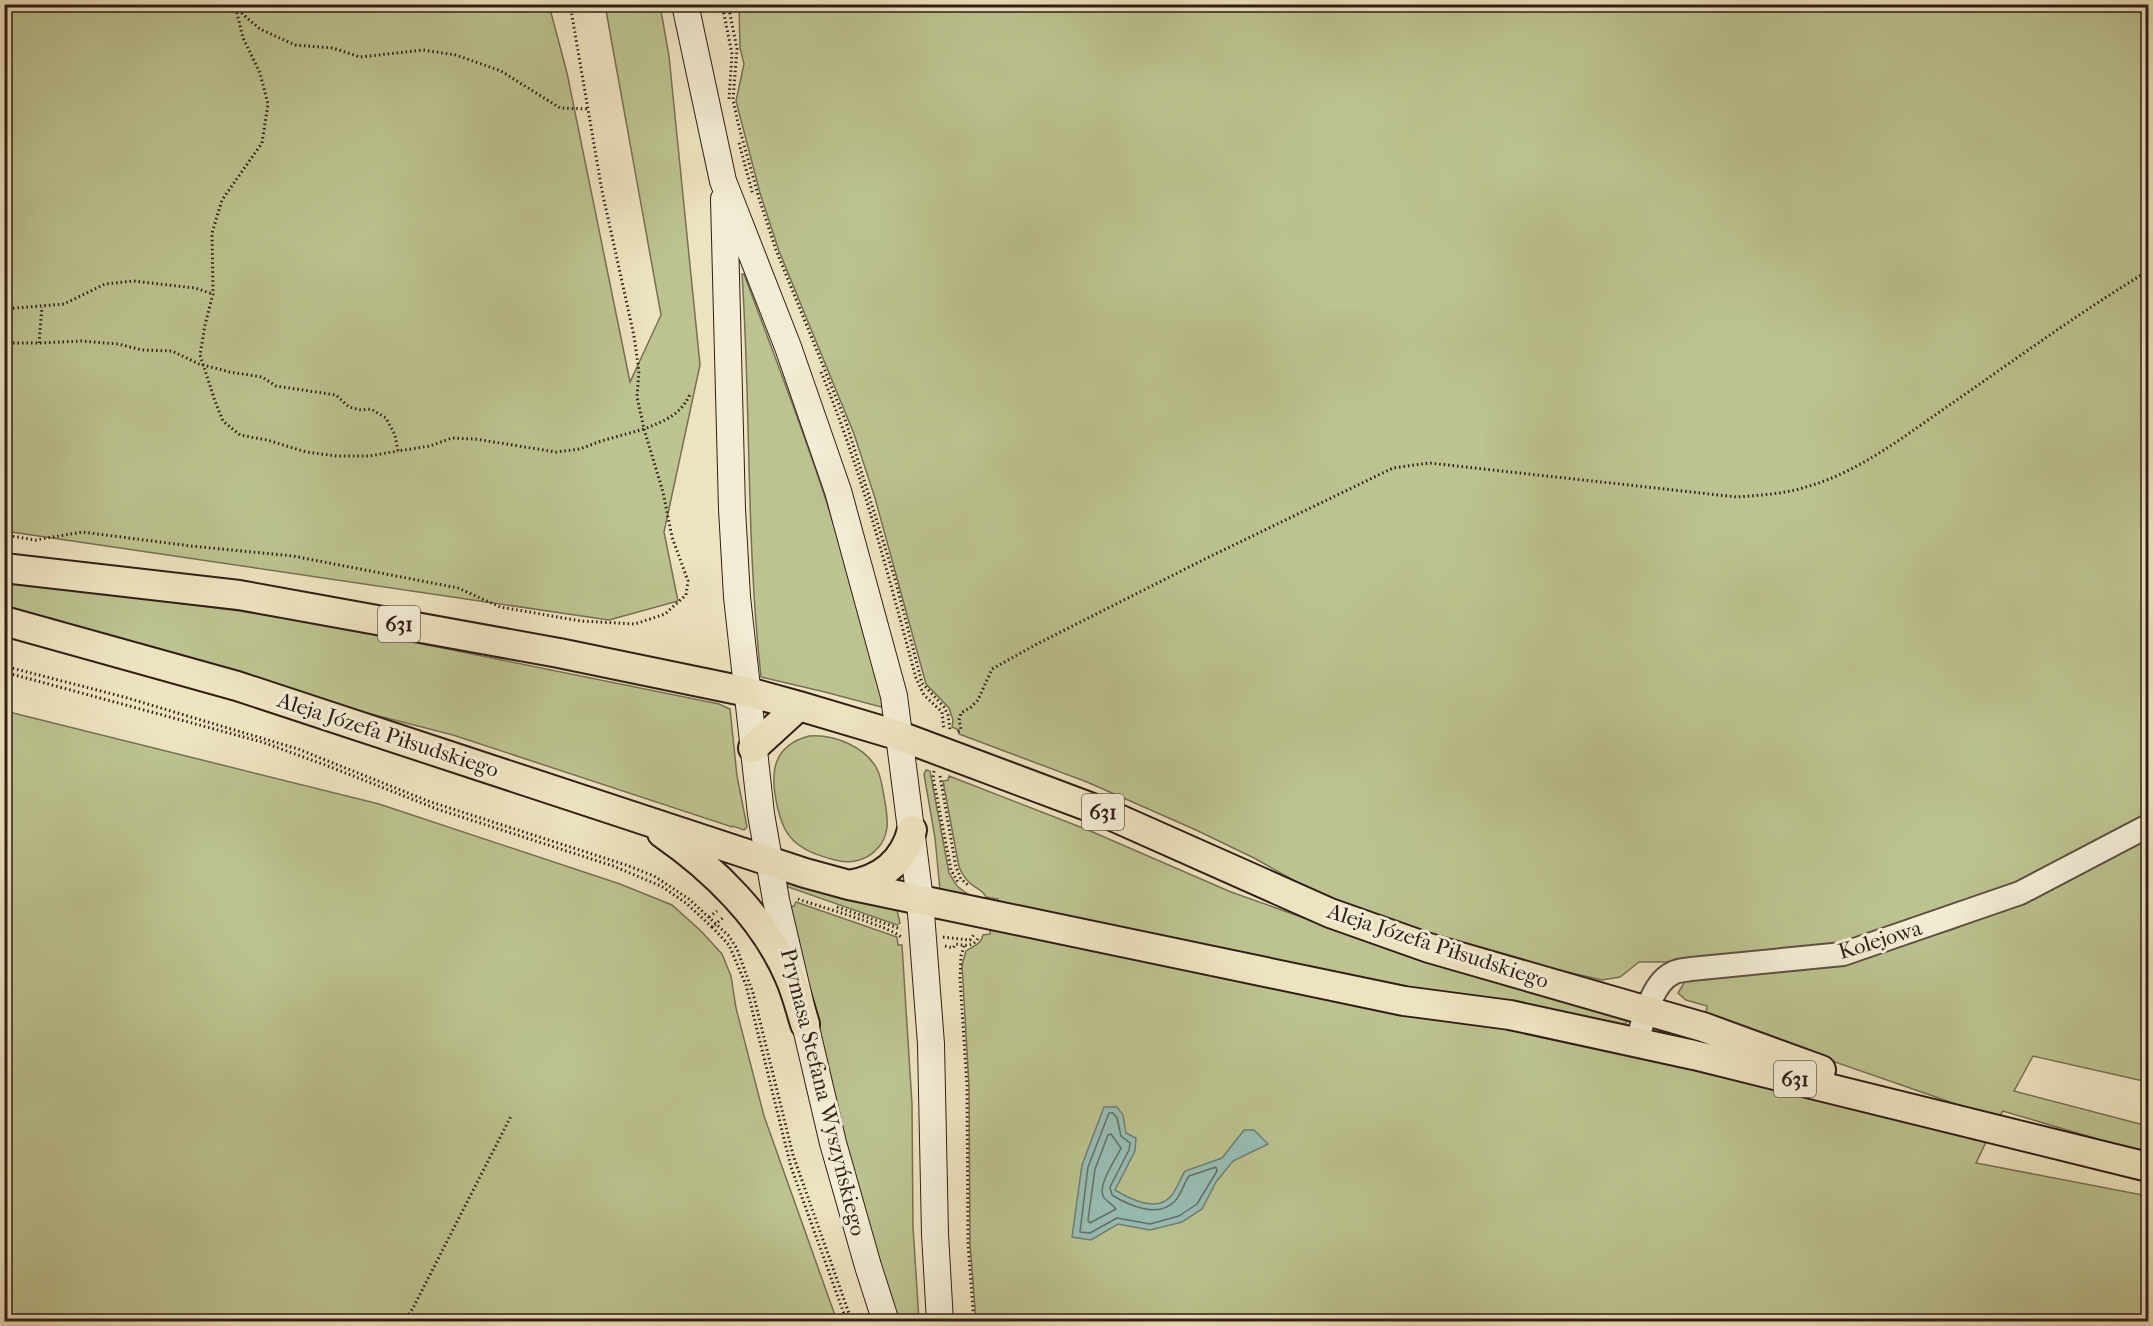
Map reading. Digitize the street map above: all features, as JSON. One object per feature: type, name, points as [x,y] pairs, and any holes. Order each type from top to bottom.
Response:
[{"type":"main road","points":[[685,4],[723,181],[788,348],[838,491],[894,696],[920,900],[934,1106],[935,1234],[940,1322]]},
{"type":"main road","points":[[723,181],[732,509],[737,597],[768,860]]},
{"type":"main road","name":"631","points":[[4,568],[239,595],[559,653],[748,692],[900,736]]},
{"type":"main road","name":"Aleja Józefa Piłsudskiego","points":[[4,621],[237,686],[768,860]]},
{"type":"main road","points":[[753,748],[799,705]]},
{"type":"main road","name":"Aleja Józefa Piłsudskiego","points":[[900,736],[1103,812],[1329,913],[1429,948],[1703,1027],[1953,1117]]},
{"type":"main road","points":[[627,813],[658,830],[685,850],[720,879],[741,903],[782,961],[805,1024]]},
{"type":"main road","points":[[849,885],[869,880],[887,870],[902,853],[912,830]]},
{"type":"main road","name":"631","points":[[768,860],[849,885],[920,900]]},
{"type":"main road","name":"Prymasa Stefana Wyszyńskiego","points":[[768,860],[846,1193],[886,1322]]},
{"type":"main road","name":"Aleja Józefa Piłsudskiego","points":[[920,900],[1404,1001],[1510,1015],[1694,1055],[1953,1117],[2148,1167]]},
{"type":"street","name":"Kolejowa","points":[[1636,1044],[1656,988],[1672,973],[1691,969],[1843,954],[2020,893],[2148,826]]},
{"type":"path","points":[[238,4],[236,9],[243,38],[260,73],[268,104],[262,143],[222,200],[212,233],[213,294],[200,355],[223,421],[240,435],[306,452],[338,456],[369,456],[430,446],[452,438],[475,439],[556,452],[579,449],[644,429],[674,416],[686,404],[690,394]]},
{"type":"path","points":[[4,535],[36,540],[82,532],[293,556],[458,588],[500,607],[529,614],[581,621],[635,624],[665,614],[686,595],[688,581],[672,537],[663,492],[637,397],[639,370],[634,336],[602,191],[570,4]]},
{"type":"path","points":[[722,4],[732,54],[731,73]]},
{"type":"path","points":[[236,9],[260,29],[295,45],[333,48],[360,57],[423,50],[456,55],[501,71],[560,108],[589,109]]},
{"type":"path","points":[[952,731],[960,732],[961,713],[978,699],[992,669],[1196,563],[1393,468],[1429,464],[1737,497],[1772,494],[1808,487],[1834,477],[1862,462],[1925,422],[2099,301],[2148,271]]},
{"type":"path","points":[[4,309],[64,304],[105,284],[133,281],[195,288],[213,294]]},
{"type":"path","points":[[39,344],[42,307]]},
{"type":"path","points":[[4,343],[39,344],[81,340],[118,344],[142,350],[172,351],[204,365],[262,377],[276,386],[336,395],[349,407],[361,410],[372,409],[386,418],[395,435],[399,451]]},
{"type":"path","points":[[4,666],[124,697],[287,746],[337,763],[428,801],[626,865],[668,884],[689,898],[729,936],[745,965],[794,1155],[852,1322]]},
{"type":"path","points":[[4,672],[208,726],[290,751],[437,809],[614,866],[661,886],[686,903],[729,945],[742,975],[791,1167],[848,1322]]},
{"type":"path","points":[[776,900],[787,900],[792,897],[898,934],[901,938],[953,948],[956,944],[964,946],[960,978],[967,1086],[968,1233],[974,1322]]},
{"type":"path","points":[[712,927],[741,903]]},
{"type":"path","points":[[404,1322],[414,1308],[511,1116]]},
{"type":"green space","points":[[5,4],[549,5],[567,73],[630,382],[661,315],[605,5],[660,5],[669,56],[700,365],[664,532],[678,601],[609,620],[5,531]]},
{"type":"green space","points":[[739,5],[2148,5],[2148,816],[2029,878],[1843,944],[1672,962],[1639,962],[1620,977],[1602,980],[1472,950],[1334,903],[1254,858],[1196,830],[1087,782],[959,734],[959,730],[952,727],[953,720],[949,708],[926,684],[875,498],[854,434],[779,251],[760,193],[736,101],[744,64],[740,48]]},
{"type":"green space","points":[[742,274],[744,274],[790,396],[832,519],[883,704],[881,707],[761,677],[753,576]]},
{"type":"green space","points":[[5,581],[240,611],[344,628],[719,704],[730,709],[737,776],[747,827],[744,830],[732,827],[453,735],[324,702],[5,610]]},
{"type":"green space","points":[[5,711],[379,804],[620,884],[672,905],[722,954],[731,976],[736,1008],[764,1116],[837,1321],[5,1321]]},
{"type":"green space","points":[[809,736],[829,737],[849,744],[866,755],[878,771],[886,808],[886,833],[877,849],[863,859],[841,861],[813,853],[794,841],[783,824],[775,793],[776,762],[787,746]]},
{"type":"green space","points":[[926,770],[930,771],[949,873],[957,886],[973,898],[940,890],[935,838],[924,774]]},
{"type":"green space","points":[[949,776],[1088,830],[1231,892],[1414,957],[1630,1018],[1625,1024],[1615,1024],[1392,985],[997,905],[998,899],[986,897],[982,891],[967,880],[959,867],[943,781],[948,780]]},
{"type":"green space","points":[[2148,836],[2148,1082],[2033,1056],[2014,1091],[2148,1126],[2148,1154],[2003,1111],[1998,1118],[1982,1113],[1705,1017],[1707,1006],[1686,1000],[1678,993],[1685,981],[1690,979],[1846,962],[1954,929],[2041,893]]},
{"type":"green space","points":[[785,882],[897,910],[900,923],[897,925],[788,887]]},
{"type":"green space","points":[[796,902],[897,937],[898,945],[902,945],[912,1104],[913,1227],[919,1321],[898,1321],[846,1152],[790,907]]},
{"type":"green space","points":[[990,927],[1539,1031],[1988,1138],[1976,1163],[2148,1196],[2148,1321],[976,1321],[970,1244],[969,1086],[962,965],[966,951],[979,943],[983,935],[990,934]]},
{"type":"water","points":[[1104,1107],[1117,1107],[1123,1115],[1126,1133],[1136,1138],[1135,1151],[1115,1190],[1143,1203],[1158,1204],[1165,1201],[1173,1193],[1185,1171],[1222,1158],[1244,1130],[1254,1130],[1268,1144],[1233,1161],[1216,1182],[1202,1209],[1182,1222],[1150,1230],[1118,1224],[1091,1240],[1072,1237],[1082,1165]]}]
